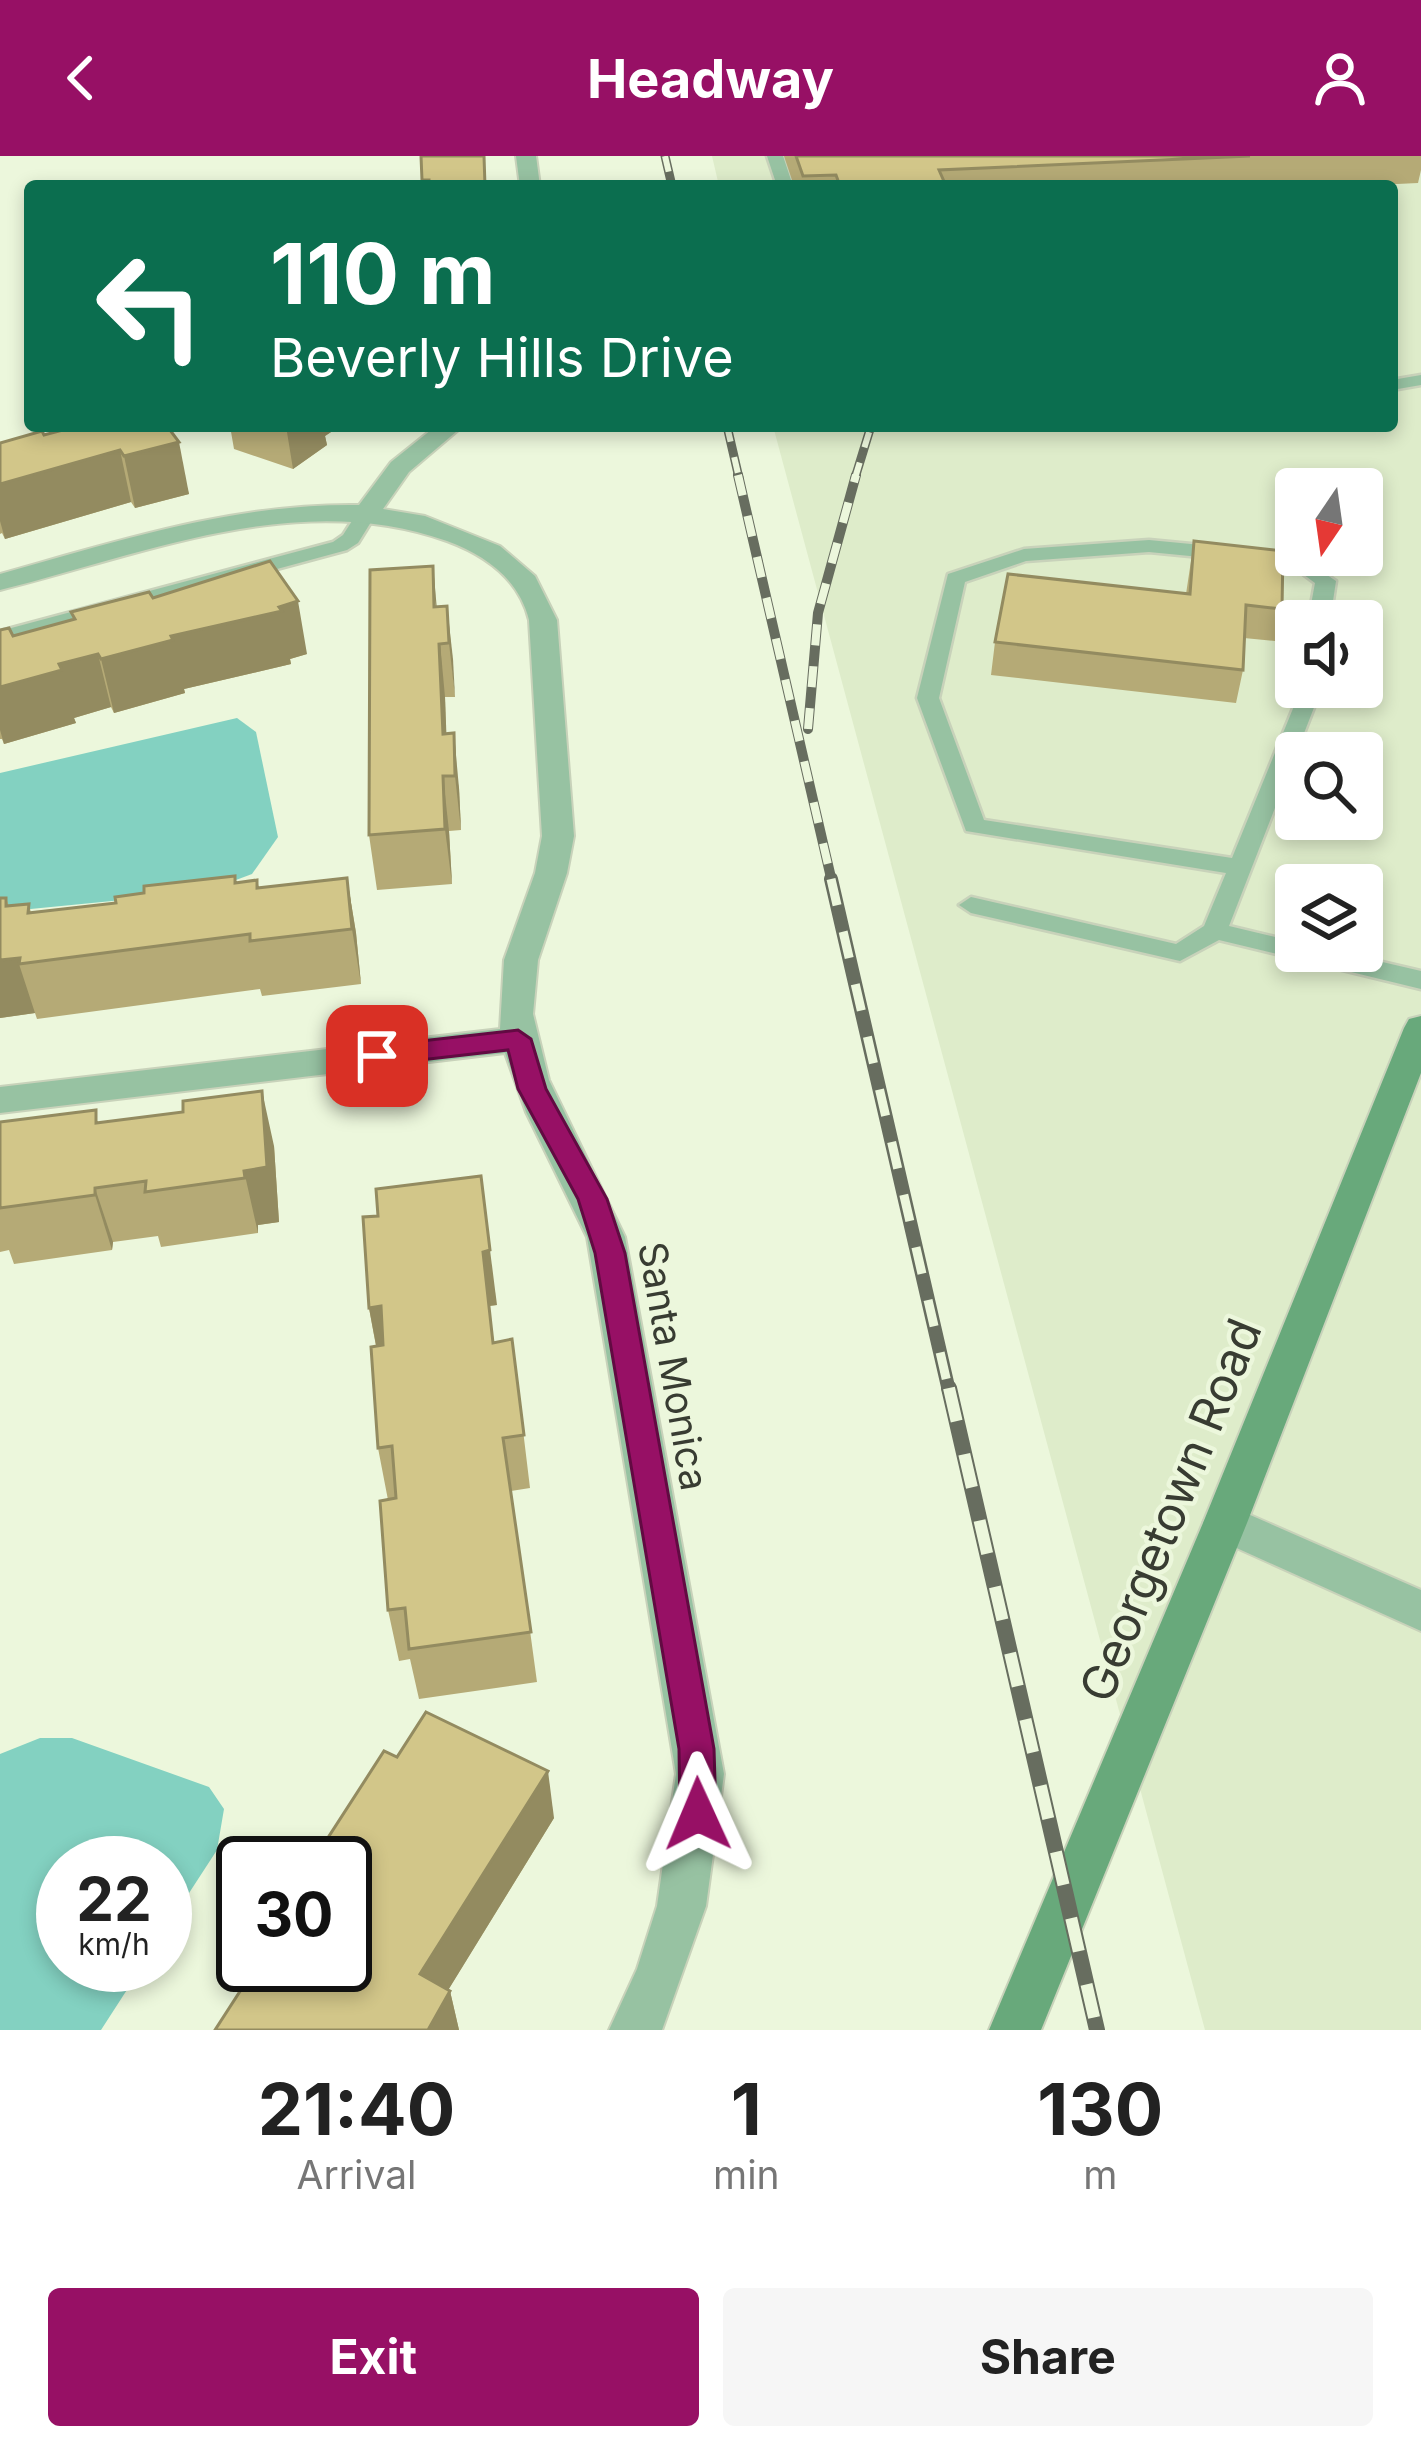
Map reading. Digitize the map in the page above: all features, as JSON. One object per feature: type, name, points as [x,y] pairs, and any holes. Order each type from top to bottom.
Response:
[{"type":"main road","name":"Georgetown Road","points":[[1015,2030],[1226,1522],[1421,1028]]},
{"type":"street","points":[[367,514],[400,467],[444,432]]},
{"type":"street","name":"Santa Monica","points":[[0,582],[248,519],[306,512],[367,514],[441,528],[490,551],[531,590],[543,619],[557,861],[519,968],[514,1004],[518,1039],[532,1089],[588,1189],[610,1253],[700,1774],[688,1867],[667,1958],[634,2030]]},
{"type":"street","points":[[0,1100],[518,1039]]},
{"type":"street","points":[[1226,1522],[1421,1611]]},
{"type":"lane","points":[[0,638],[340,546],[351,539],[367,514]]},
{"type":"lane","points":[[1241,867],[974,826],[928,698],[955,578],[1024,555],[1148,546],[1297,560],[1325,581],[1322,600]]},
{"type":"lane","points":[[971,905],[1180,953],[1215,931],[1304,708]]},
{"type":"lane","points":[[1215,931],[1275,945]]},
{"type":"lane","points":[[1383,971],[1421,980]]},
{"type":"shaded area","points":[[712,156],[1421,156],[1421,2030],[1205,2030],[775,432],[1398,432],[1398,180],[718,180]]},
{"type":"water","points":[[237,718],[256,732],[278,837],[252,874],[204,892],[0,912],[0,773]]},
{"type":"water","points":[[40,1738],[72,1738],[209,1787],[224,1809],[216,1852],[192,1888],[192,1836],[36,1836],[36,1992],[126,1992],[101,2030],[0,2030],[0,1754]]},
{"type":"building","points":[[421,156],[484,156],[485,180],[422,180]]},
{"type":"building","points":[[796,156],[1250,156],[939,170],[943,180],[803,176]]},
{"type":"building","points":[[38,432],[172,432],[179,442],[124,456],[120,450],[0,484],[0,443]]},
{"type":"building","points":[[1194,541],[1275,550],[1275,576],[1283,576],[1282,600],[1275,600],[1275,608],[1246,605],[1243,670],[995,642],[1008,574],[1190,594]]},
{"type":"building","points":[[270,561],[298,601],[279,607],[282,611],[171,636],[173,640],[101,659],[98,654],[59,664],[62,670],[0,687],[0,630],[9,628],[13,636],[75,619],[71,612],[149,592],[153,598]]},
{"type":"building","points":[[433,566],[434,607],[447,606],[449,643],[439,644],[443,734],[454,733],[455,776],[443,776],[445,829],[369,835],[370,570]]},
{"type":"building","points":[[235,876],[235,883],[257,880],[257,888],[347,878],[352,929],[250,941],[250,934],[19,964],[20,958],[0,960],[0,898],[6,898],[6,906],[29,904],[28,913],[116,903],[115,897],[144,893],[144,886]]},
{"type":"building","points":[[262,1091],[267,1167],[244,1171],[245,1178],[145,1192],[146,1181],[95,1188],[95,1195],[0,1208],[0,1122],[96,1110],[96,1123],[183,1112],[183,1101]]},
{"type":"building","points":[[481,1176],[490,1250],[483,1252],[493,1343],[512,1339],[524,1435],[503,1438],[531,1632],[409,1649],[405,1608],[388,1610],[380,1501],[396,1498],[392,1446],[378,1448],[371,1347],[383,1345],[381,1306],[369,1308],[363,1217],[378,1216],[376,1189]]},
{"type":"building","points":[[426,1712],[548,1771],[420,1974],[450,1991],[428,2030],[215,2030],[240,1992],[372,1992],[372,1836],[329,1836],[384,1751],[397,1757]]},
{"type":"railway","points":[[665,156],[671,180]]},
{"type":"railway","points":[[728,432],[739,478]]},
{"type":"railway","points":[[855,478],[869,432]]},
{"type":"railway","points":[[738,475],[832,882]]},
{"type":"railway","points":[[808,729],[818,613],[856,475]]},
{"type":"railway","points":[[831,879],[949,1391]]},
{"type":"railway","points":[[949,1388],[1097,2030]]},
{"type":"route","points":[[377,1056],[518,1039],[532,1089],[592,1199],[610,1253],[697,1749],[698,1814]]}]
